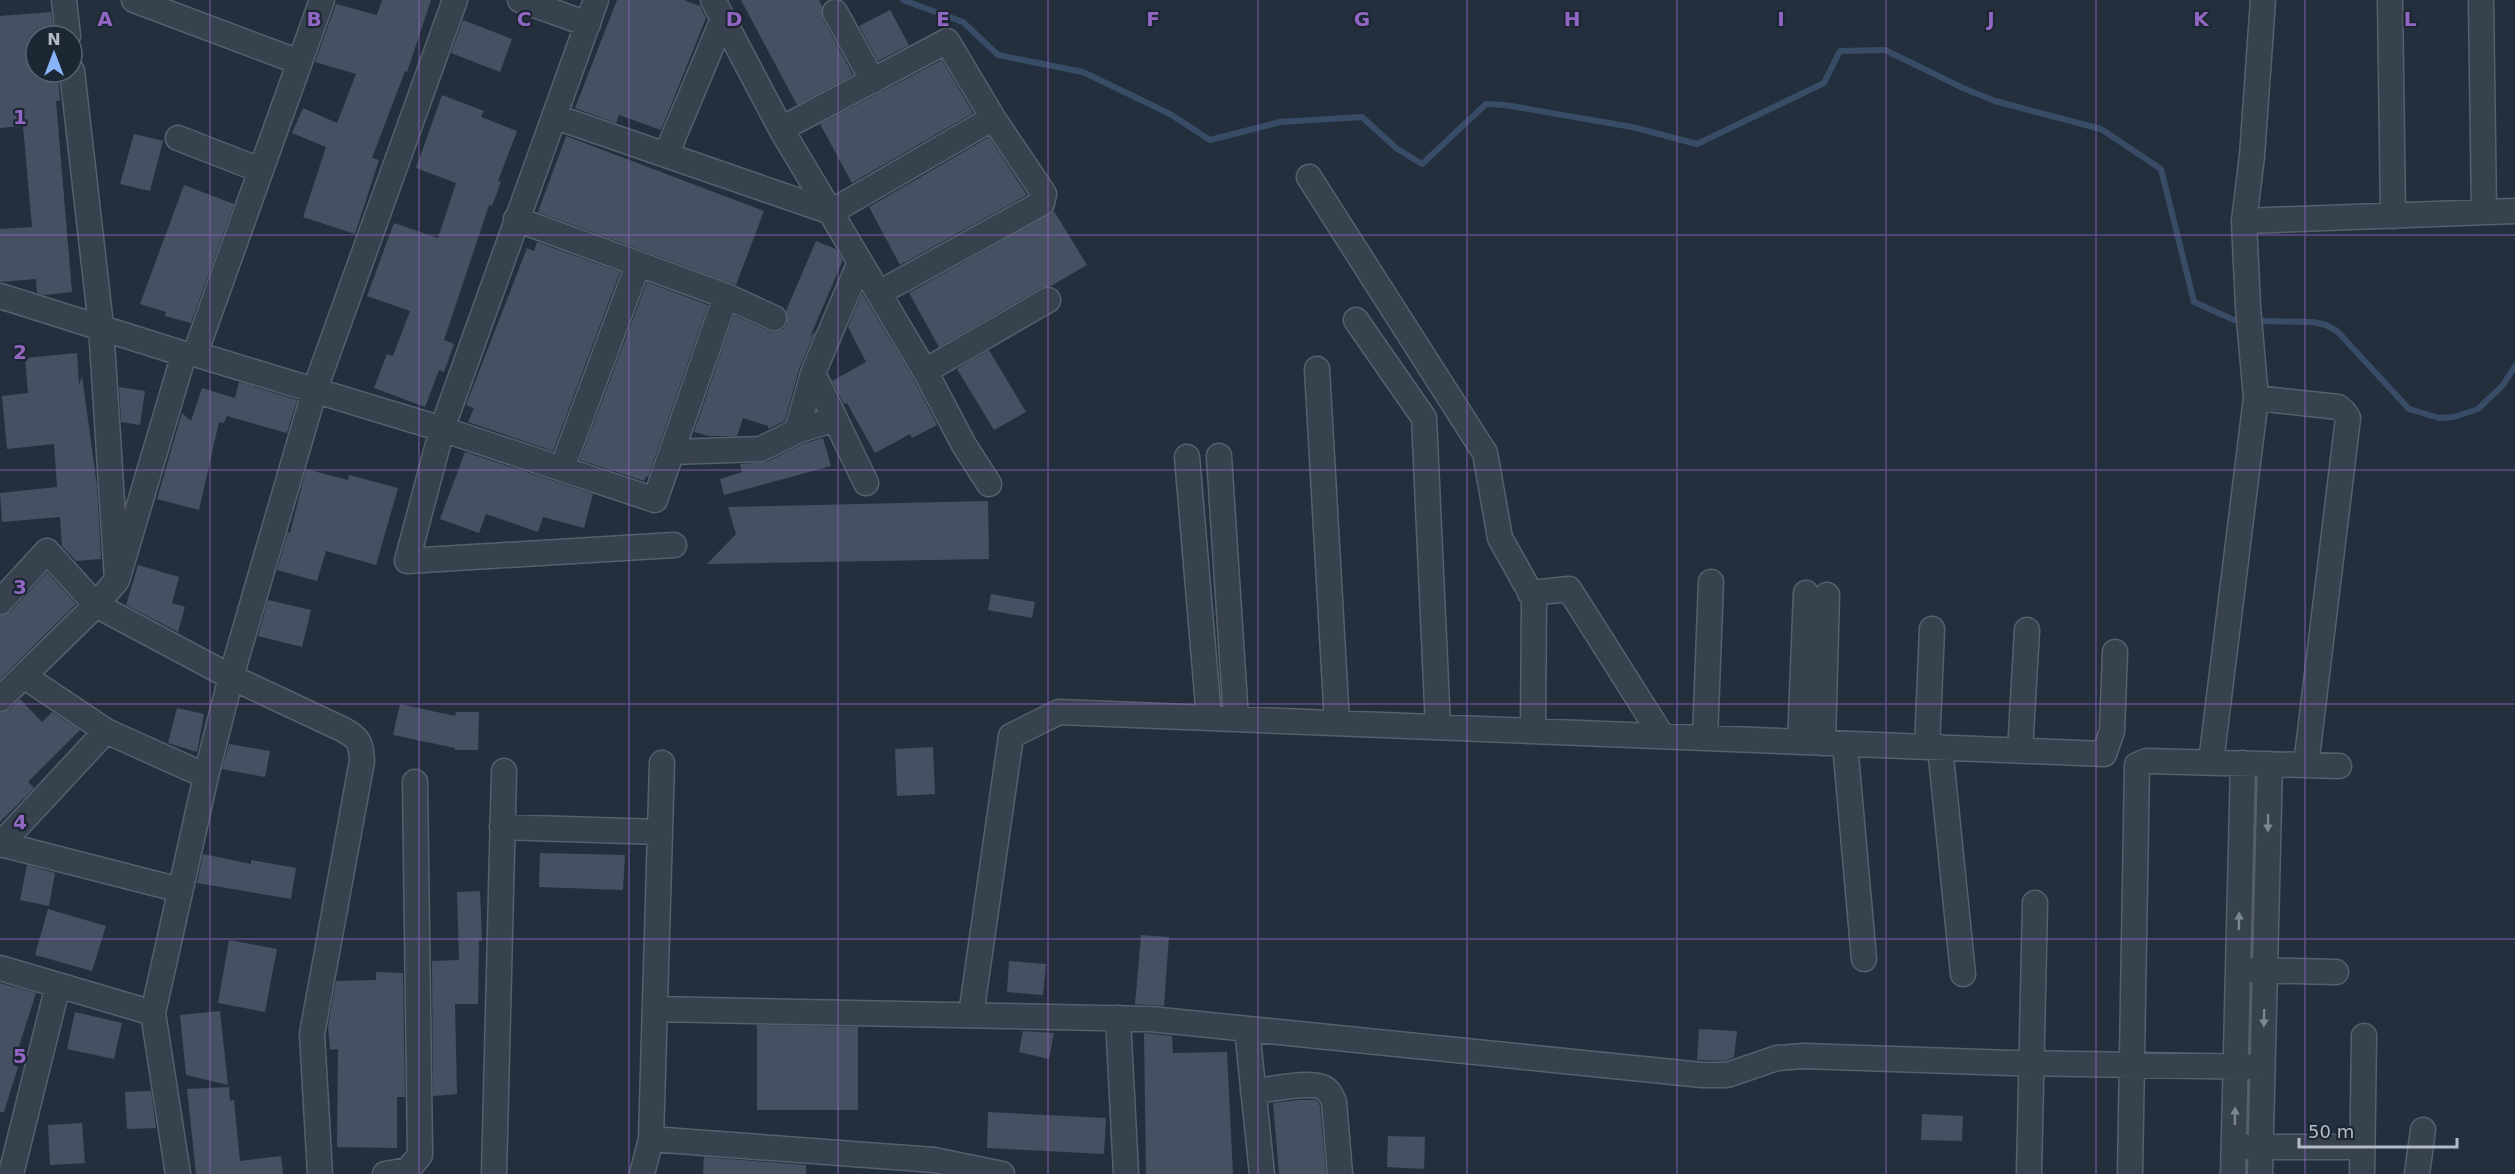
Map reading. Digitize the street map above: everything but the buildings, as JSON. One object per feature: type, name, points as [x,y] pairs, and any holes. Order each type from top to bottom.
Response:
[{"type":"street","points":[[64,0],[67,24]]},
{"type":"street","points":[[134,0],[299,62]]},
{"type":"street","points":[[0,699],[96,605],[117,580],[189,354],[322,0]]},
{"type":"street","points":[[178,1174],[153,1013],[206,776],[231,677],[315,389],[455,0]]},
{"type":"street","points":[[520,0],[588,24]]},
{"type":"street","points":[[596,0],[556,117],[516,219],[442,429],[407,561],[674,545]]},
{"type":"street","points":[[2211,762],[2256,398],[2248,307],[2244,221],[2252,156],[2263,0]]},
{"type":"street","points":[[2390,0],[2393,216]]},
{"type":"street","points":[[2481,0],[2484,212]]},
{"type":"street","points":[[718,9],[781,129],[925,371],[964,445],[989,484]]},
{"type":"street","points":[[666,155],[718,9]]},
{"type":"street","points":[[835,12],[873,81]]},
{"type":"street","points":[[781,129],[947,41],[993,118],[1044,194],[1042,203],[879,293]]},
{"type":"street","points":[[73,84],[101,326],[117,580]]},
{"type":"street","points":[[556,117],[831,212],[993,118]]},
{"type":"street","points":[[178,138],[260,170]]},
{"type":"street","points":[[1310,177],[1485,453],[1500,538],[1534,600],[1533,731]]},
{"type":"street","points":[[2244,221],[2515,211]]},
{"type":"street","points":[[516,219],[726,296],[774,318]]},
{"type":"street","points":[[797,431],[813,373],[860,261]]},
{"type":"street","points":[[562,468],[638,265]]},
{"type":"street","points":[[0,296],[189,354],[315,389],[655,500],[726,296]]},
{"type":"street","points":[[925,371],[1048,300]]},
{"type":"street","points":[[1356,320],[1424,418],[1438,727]]},
{"type":"street","points":[[1317,369],[1337,723]]},
{"type":"street","points":[[813,373],[866,483]]},
{"type":"street","points":[[2256,398],[2338,407],[2348,418],[2307,765]]},
{"type":"street","points":[[672,452],[761,449],[797,431],[835,419]]},
{"type":"street","points":[[1219,456],[1236,719]]},
{"type":"street","points":[[1187,457],[1209,718]]},
{"type":"street","points":[[0,602],[47,551],[96,605],[231,677],[342,729],[353,735],[361,745],[362,761],[312,1034],[320,1174]]},
{"type":"street","points":[[1705,738],[1711,582]]},
{"type":"street","points":[[1530,592],[1569,589],[1662,736]]},
{"type":"street","points":[[1816,594],[1823,743],[1864,959]]},
{"type":"street","points":[[1932,629],[1934,747],[1963,974]]},
{"type":"street","points":[[2020,751],[2027,630]]},
{"type":"street","points":[[971,1015],[1011,736],[1059,712],[2104,754],[2112,731],[2115,652]]},
{"type":"street","points":[[24,676],[106,731],[206,776]]},
{"type":"street","points":[[106,731],[0,845],[180,890]]},
{"type":"street","points":[[2130,1174],[2130,1065],[2137,765],[2147,761],[2339,766]]},
{"type":"street","points":[[642,1174],[651,1139],[662,763]]},
{"type":"street","points":[[2233,1174],[2243,763]]},
{"type":"street","points":[[2260,1174],[2270,764]]},
{"type":"street","points":[[494,1174],[504,771]]},
{"type":"street","points":[[385,1174],[408,1170],[420,1155],[415,782]]},
{"type":"street","points":[[502,827],[660,832]]},
{"type":"street","points":[[2029,1174],[2035,903]]},
{"type":"street","points":[[0,968],[153,1013]]},
{"type":"street","points":[[2238,969],[2336,972]]},
{"type":"street","points":[[11,1174],[58,985]]},
{"type":"street","points":[[656,1010],[1150,1019],[1701,1075],[1727,1075],[1777,1058],[1804,1056],[2031,1064],[2263,1067]]},
{"type":"street","points":[[1118,1018],[1126,1174]]},
{"type":"street","points":[[1247,1029],[1262,1174]]},
{"type":"street","points":[[2362,1174],[2364,1036]]},
{"type":"street","points":[[1254,1091],[1312,1085],[1323,1087],[1331,1093],[1334,1102],[1340,1174]]},
{"type":"street","points":[[2417,1174],[2423,1130]]},
{"type":"street","points":[[651,1139],[934,1160],[1002,1174]]},
{"type":"street","points":[[2234,1147],[2362,1147]]},
{"type":"waterway","points":[[903,0],[963,22],[998,55],[1083,72],[1170,114],[1210,140],[1280,122],[1362,117],[1396,148],[1422,164],[1486,104],[1505,105],[1632,127],[1697,144],[1824,83],[1840,51],[1885,50],[1995,101],[2101,129],[2161,169],[2194,302],[2234,320],[2243,321]]},
{"type":"waterway","points":[[2253,321],[2313,322],[2326,325],[2337,331],[2409,409],[2439,418],[2454,417],[2478,409],[2503,385],[2515,366]]}]
